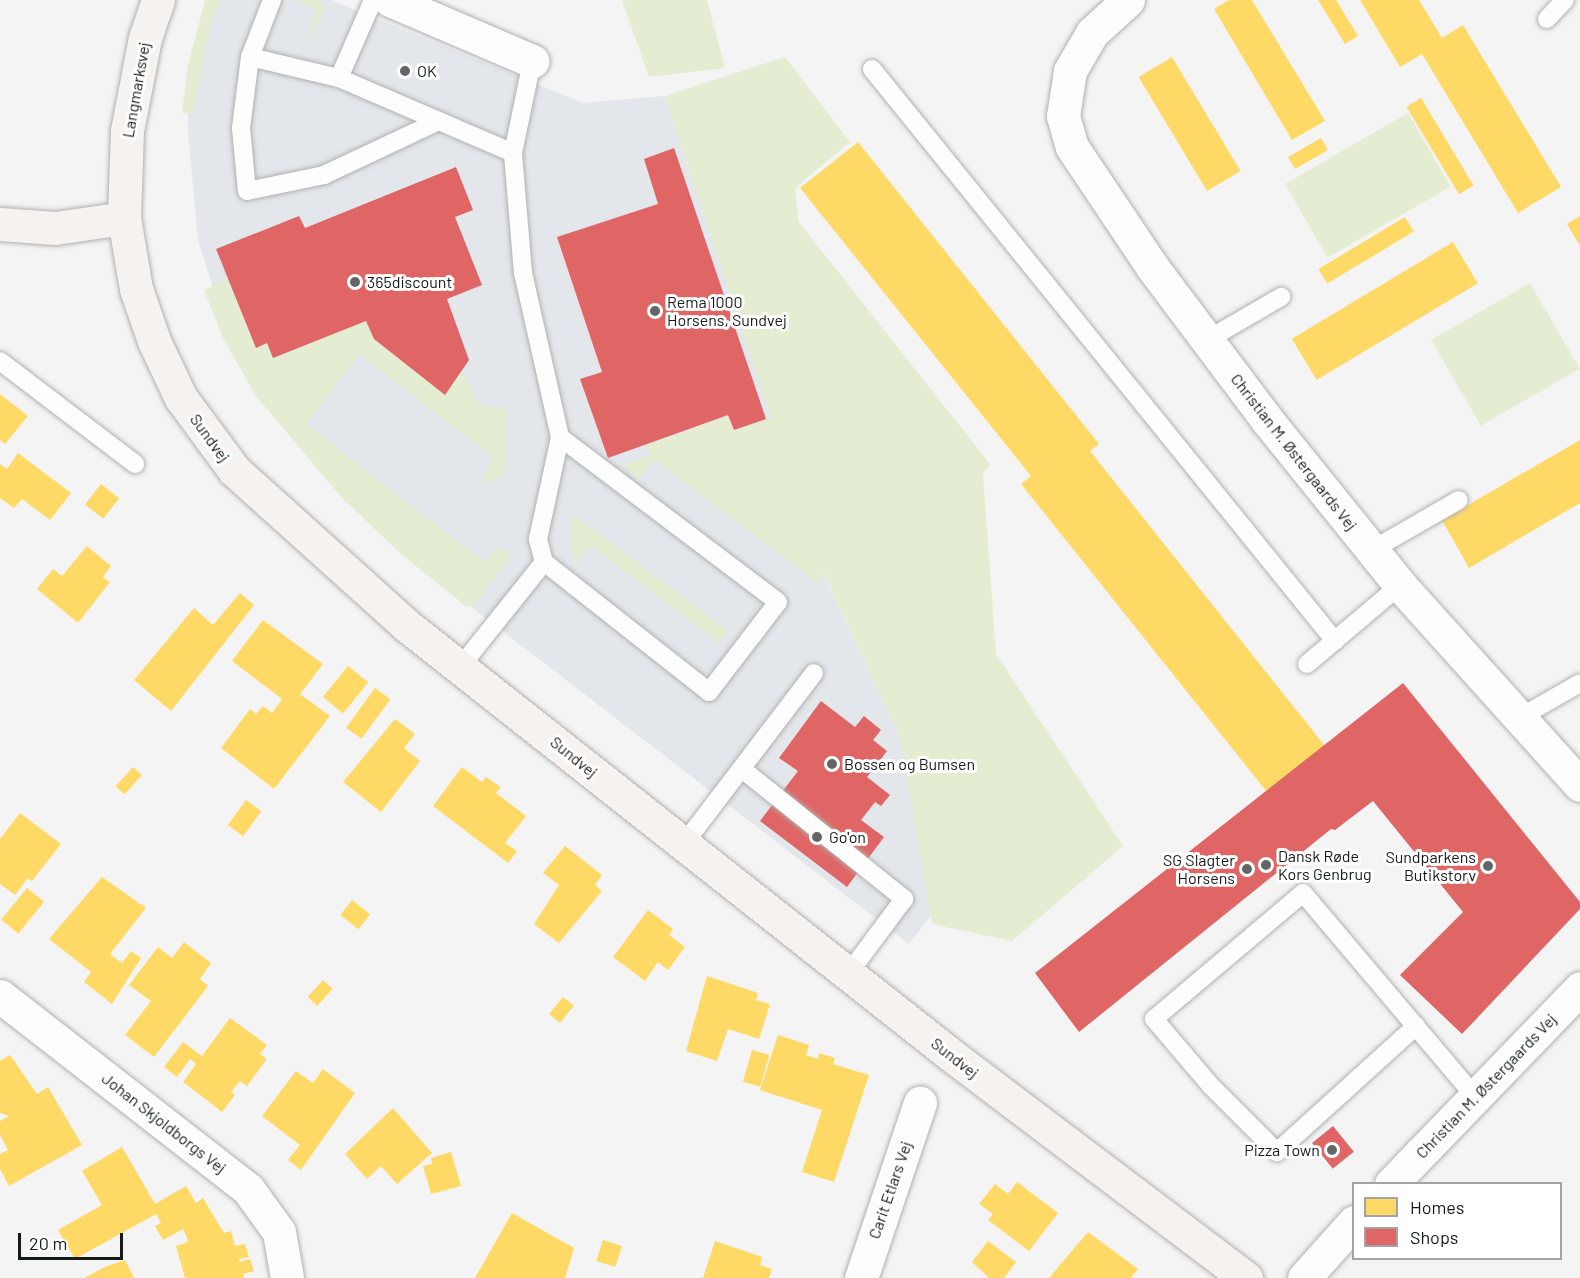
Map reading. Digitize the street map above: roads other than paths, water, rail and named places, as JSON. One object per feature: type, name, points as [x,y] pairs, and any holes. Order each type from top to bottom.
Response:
[{"type":"main road","name":"Langmarksvej","points":[[124,218],[126,131],[145,38],[158,0]]},
{"type":"main road","points":[[0,224],[55,228],[124,218]]},
{"type":"main road","name":"Sundvej","points":[[124,218],[136,289],[154,341],[181,398],[207,437],[234,470],[406,626],[461,666],[848,974],[1245,1278]]},
{"type":"street","points":[[390,0],[532,61]]},
{"type":"street","name":"Christian M. Østergaards Vej","points":[[1128,0],[1092,33],[1076,56],[1066,86],[1063,116],[1071,147],[1207,340],[1372,550],[1400,585],[1580,785]]},
{"type":"street","name":"Christian M. Østergaards Vej","points":[[1393,1182],[1580,988]]},
{"type":"street","name":"Johan Skjoldborgs Vej","points":[[0,996],[248,1189],[279,1232],[287,1278]]},
{"type":"street","name":"Carit Etlars Vej","points":[[861,1278],[920,1103]]},
{"type":"street","points":[[1304,1278],[1352,1223]]},
{"type":"lane","points":[[272,0],[250,57],[241,128],[247,191],[324,174],[439,121]]},
{"type":"lane","points":[[339,78],[373,0]]},
{"type":"lane","points":[[1547,19],[1565,0]]},
{"type":"lane","points":[[250,57],[339,78],[513,153]]},
{"type":"lane","points":[[532,61],[513,153],[523,273],[560,437],[538,539],[544,562],[709,692],[778,602],[560,437]]},
{"type":"lane","points":[[872,69],[1335,641]]},
{"type":"lane","points":[[1207,340],[1281,297]]},
{"type":"lane","points":[[0,361],[135,464]]},
{"type":"lane","points":[[1372,550],[1459,500]]},
{"type":"lane","points":[[461,666],[544,562]]},
{"type":"lane","points":[[1307,664],[1400,585]]},
{"type":"lane","points":[[683,844],[814,673]]},
{"type":"lane","points":[[1519,718],[1580,683]]},
{"type":"lane","points":[[742,769],[904,899],[848,974]]},
{"type":"lane","points":[[1416,1026],[1277,1152],[1211,1086],[1154,1019],[1304,893],[1416,1026],[1476,1098]]},
{"type":"place","name":"OK","points":[[405,71]]},
{"type":"place","name":"365discount","points":[[355,282]]},
{"type":"place","name":"Rema 1000 Horsens, Sundvej","points":[[655,311]]},
{"type":"place","name":"Bossen og Bumsen","points":[[832,764]]},
{"type":"place","name":"Go'on","points":[[817,837]]},
{"type":"place","name":"Dansk Røde Kors Genbrug","points":[[1266,865]]},
{"type":"place","name":"Sundparkens Butikstorv","points":[[1488,866]]},
{"type":"place","name":"SG Slagter Horsens","points":[[1247,869]]},
{"type":"place","name":"Pizza Town","points":[[1332,1150]]}]
